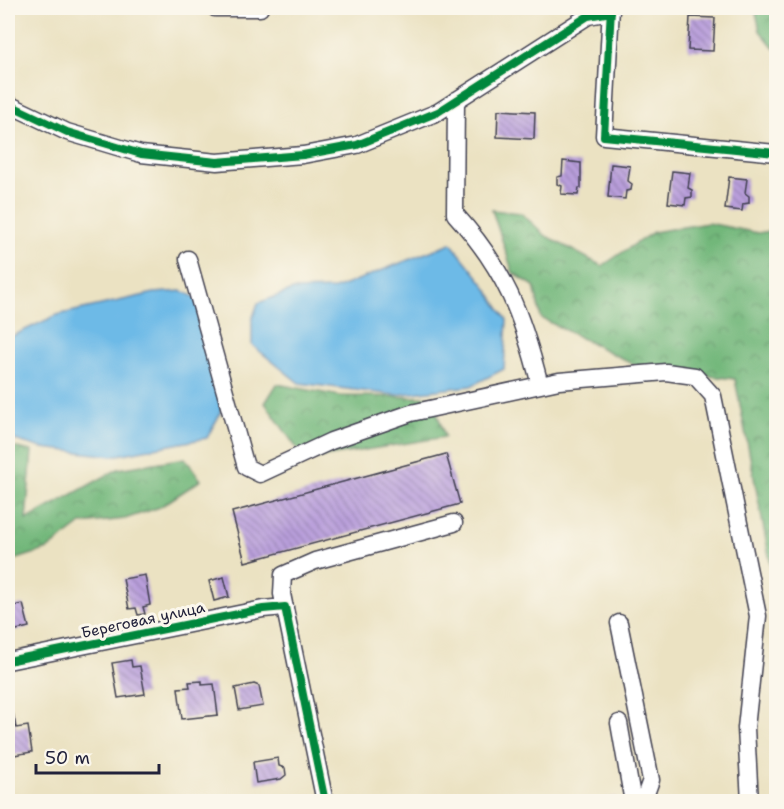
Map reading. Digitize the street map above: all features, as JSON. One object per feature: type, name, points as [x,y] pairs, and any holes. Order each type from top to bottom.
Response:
[{"type":"street","points":[[215,8],[260,8]]},
{"type":"street","points":[[8,104],[67,132],[141,154],[217,162],[303,155],[357,145],[438,112],[588,16],[611,10],[604,136],[777,153]]},
{"type":"street","points":[[456,100],[455,214],[476,238],[512,294],[530,344],[540,385]]},
{"type":"street","points":[[188,260],[246,466],[260,474],[331,441],[411,413],[559,381],[666,372],[695,376],[713,396],[758,616],[746,728],[750,801]]},
{"type":"street","points":[[325,801],[285,607],[283,575],[315,561],[454,523]]},
{"type":"street","name":"Береговая улица","points":[[8,662],[262,609],[285,607]]},
{"type":"street","points":[[619,623],[651,780],[643,801]]},
{"type":"street","points":[[619,723],[633,801]]},
{"type":"green space","points":[[755,8],[776,8],[776,50],[760,31]]},
{"type":"green space","points":[[492,210],[521,213],[546,236],[602,266],[653,232],[708,223],[758,233],[776,230],[776,592],[735,379],[641,368],[541,318],[534,286],[513,273]]},
{"type":"green space","points":[[277,384],[340,396],[432,397],[445,437],[305,460],[265,403]]},
{"type":"green space","points":[[8,446],[32,451],[26,520],[118,469],[185,458],[201,480],[160,507],[125,519],[81,524],[48,549],[8,562]]},
{"type":"water","points":[[451,243],[483,283],[507,320],[504,369],[471,386],[395,395],[299,383],[252,345],[252,320],[258,303],[293,290],[335,289]]},
{"type":"water","points":[[182,291],[195,297],[224,385],[220,414],[207,438],[113,456],[42,448],[8,438],[8,338],[57,315],[154,293]]},
{"type":"building","points":[[690,17],[715,18],[713,51],[688,50]]},
{"type":"building","points":[[498,110],[535,112],[534,139],[497,137]]},
{"type":"building","points":[[563,161],[581,163],[581,188],[579,188],[578,195],[561,194],[562,186],[557,184],[557,177],[562,176]]},
{"type":"building","points":[[611,164],[630,166],[628,181],[632,184],[631,190],[626,191],[625,199],[608,197]]},
{"type":"building","points":[[672,171],[690,173],[688,188],[692,190],[692,197],[686,198],[685,205],[668,203]]},
{"type":"building","points":[[729,177],[747,179],[745,193],[749,196],[749,203],[743,204],[742,211],[725,209]]},
{"type":"building","points":[[446,454],[460,504],[245,562],[232,512]]},
{"type":"building","points":[[145,575],[150,605],[143,607],[145,614],[138,615],[136,608],[129,609],[123,579]]},
{"type":"building","points":[[224,577],[229,597],[214,601],[209,581]]},
{"type":"building","points":[[23,604],[29,627],[8,632],[8,607]]},
{"type":"building","points":[[131,660],[132,667],[140,666],[145,694],[118,698],[112,663]]},
{"type":"building","points":[[202,681],[202,685],[214,684],[218,715],[182,719],[178,688],[190,687],[189,682]]},
{"type":"building","points":[[254,684],[259,686],[263,706],[239,710],[235,688]]},
{"type":"building","points":[[13,712],[16,728],[28,726],[32,752],[8,756],[8,713]]},
{"type":"building","points":[[278,758],[279,766],[285,768],[286,775],[281,779],[256,783],[253,762]]},
{"type":"building","points":[[616,797],[617,802],[596,802],[596,800]]},
{"type":"cycle path","points":[[611,8],[604,136],[776,153]]},
{"type":"cycle path","points":[[8,104],[67,132],[141,154],[217,162],[303,155],[357,145],[438,112],[588,16],[611,12]]},
{"type":"cycle path","points":[[8,661],[263,609],[285,607],[325,802]]}]
